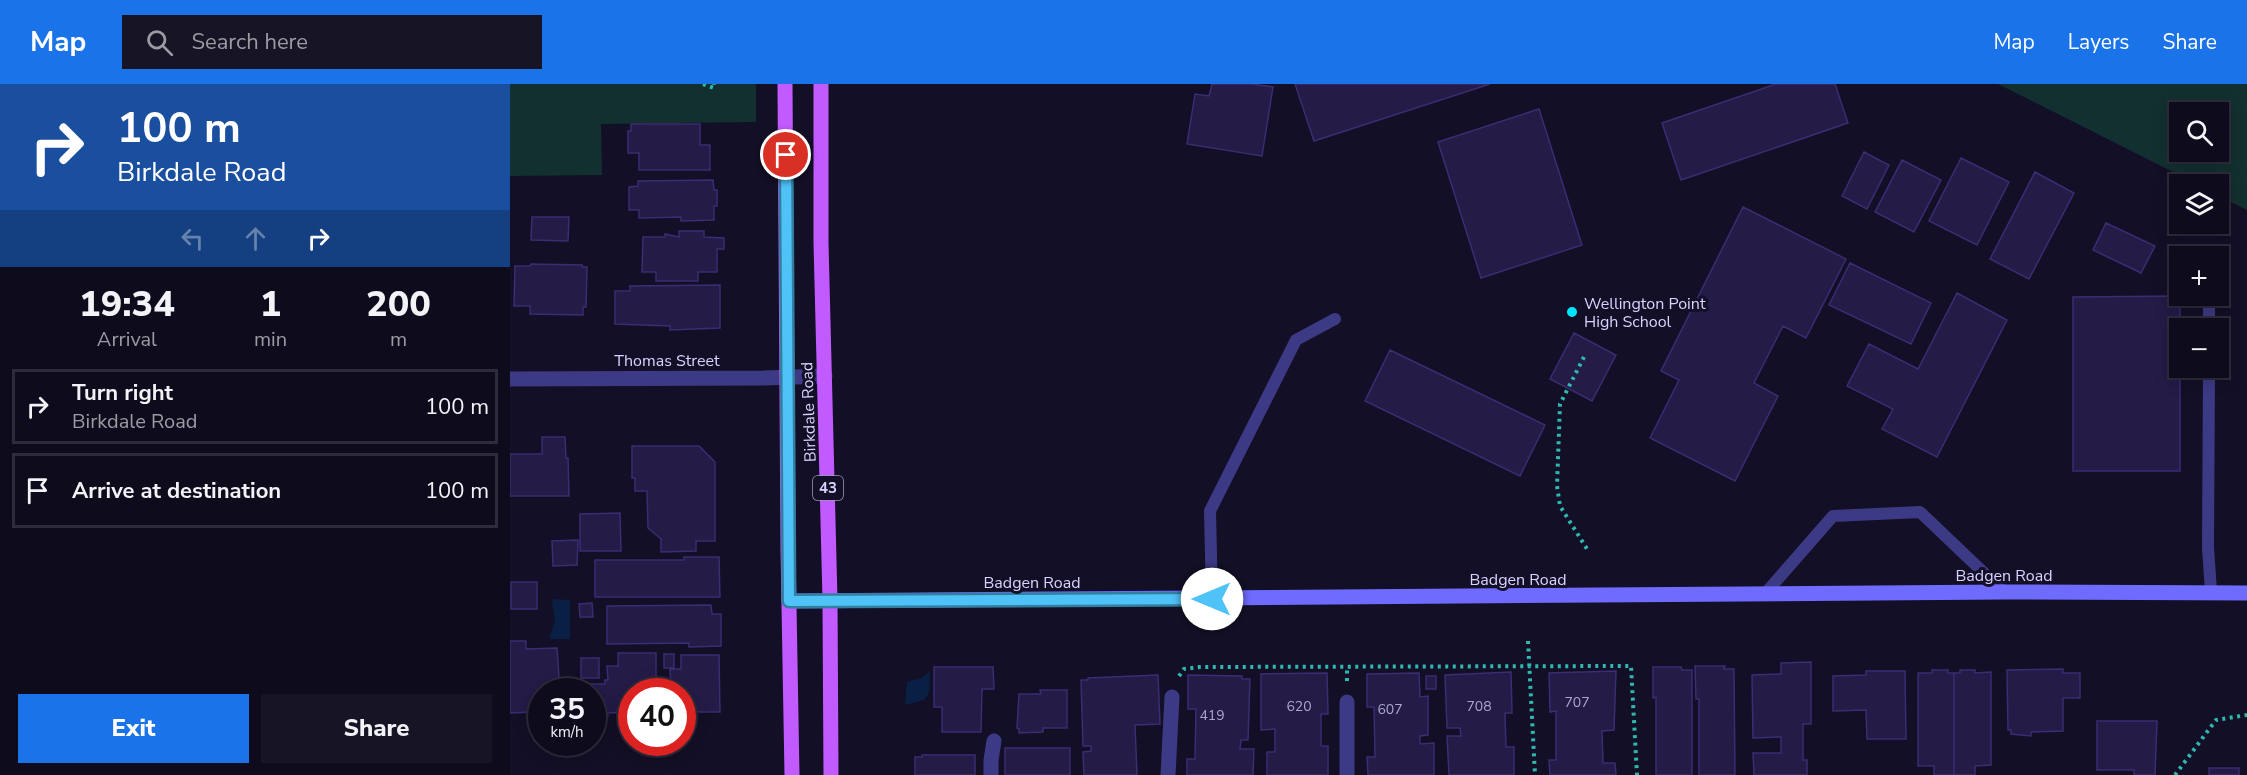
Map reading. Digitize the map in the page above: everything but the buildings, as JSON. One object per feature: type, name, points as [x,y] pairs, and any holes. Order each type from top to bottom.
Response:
[{"type":"main road","name":"Birkdale Road","points":[[785,84],[786,378],[792,775]]},
{"type":"main road","name":"Birkdale Road","points":[[821,84],[831,775]]},
{"type":"street","name":"Thomas Street","points":[[510,379],[825,376]]},
{"type":"street","name":"Badgen Road","points":[[789,601],[2004,592],[2211,591],[2247,593]]},
{"type":"street","points":[[1168,775],[1172,697]]},
{"type":"street","points":[[1347,702],[1347,775]]},
{"type":"street","points":[[991,775],[994,741]]},
{"type":"lane","points":[[1212,599],[1210,511],[1296,340],[1335,319]]},
{"type":"lane","points":[[2209,378],[2208,548],[2211,591]]},
{"type":"lane","points":[[1764,595],[1833,516],[1920,512],[2004,592]]},
{"type":"path","points":[[703,84],[714,86]]},
{"type":"path","points":[[1584,357],[1560,404],[1557,486],[1560,506],[1587,549]]},
{"type":"path","points":[[1528,641],[1534,775]]},
{"type":"path","points":[[1172,697],[1176,681],[1184,669],[1192,668],[1631,666],[1637,775]]},
{"type":"path","points":[[2175,775],[2216,720],[2247,715]]},
{"type":"green space","points":[[510,84],[756,84],[756,122],[601,124],[602,175],[510,176]]},
{"type":"green space","points":[[1998,84],[2247,84],[2247,210],[2229,201],[2229,174],[2177,174]]},
{"type":"water","points":[[554,599],[570,600],[570,639],[549,639],[555,620],[552,601]]},
{"type":"water","points":[[930,671],[929,693],[924,700],[905,705],[907,682],[922,678]]},
{"type":"place","name":"Wellington Point High School","points":[[1572,312]]},
{"type":"route","points":[[786,155],[789,601],[1212,599]]}]
